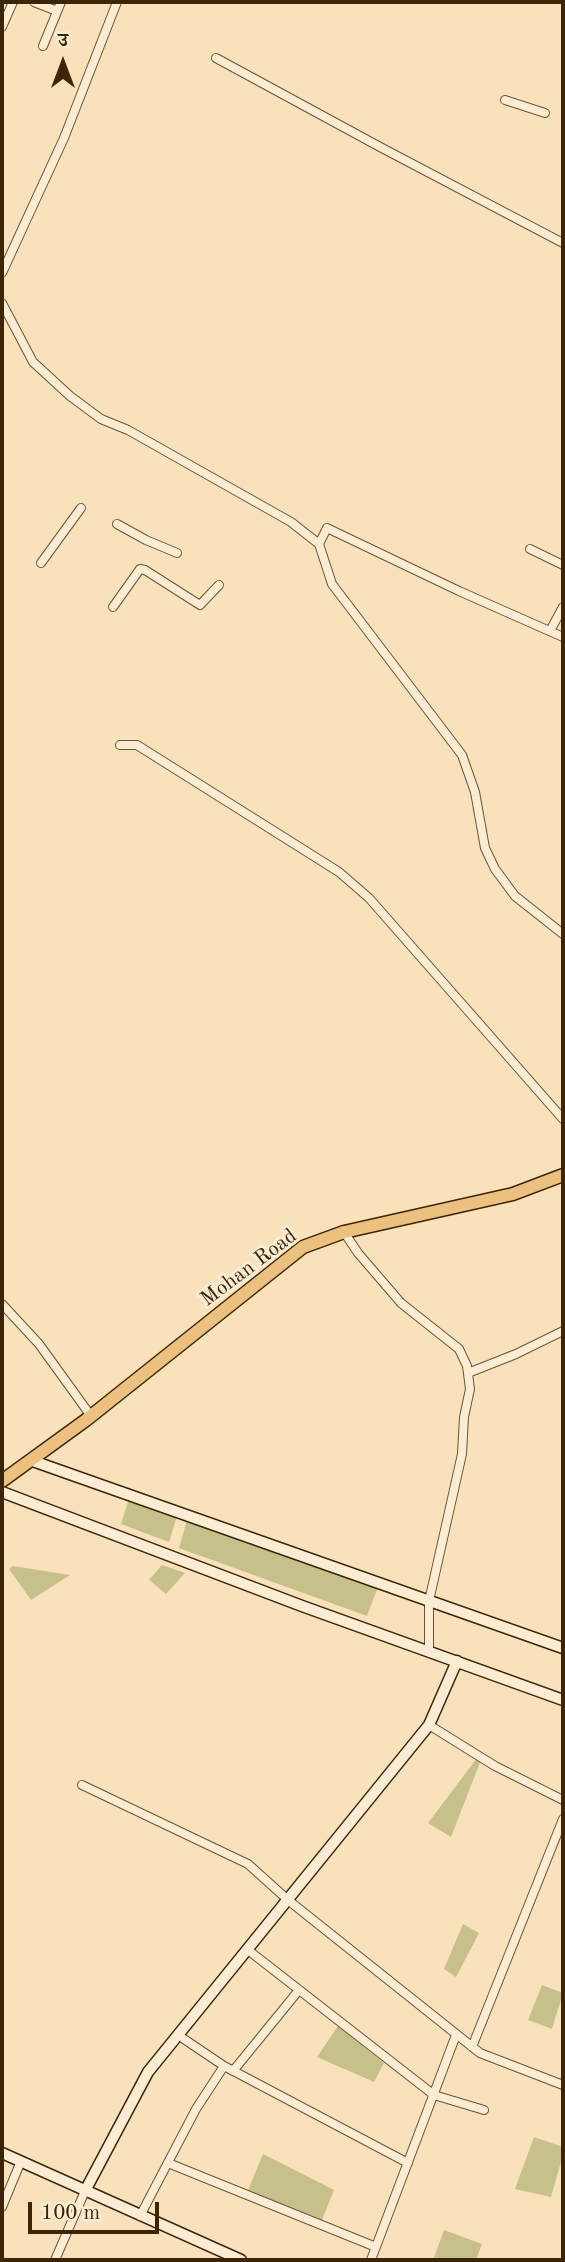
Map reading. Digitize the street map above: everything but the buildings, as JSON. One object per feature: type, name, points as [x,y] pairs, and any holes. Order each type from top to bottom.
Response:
[{"type":"main road","name":"Mohan Road","points":[[2,1480],[91,1416],[303,1247],[344,1232],[513,1194],[563,1175]]},
{"type":"street","points":[[2,27],[13,2]]},
{"type":"street","points":[[34,2],[57,11]]},
{"type":"street","points":[[43,46],[61,2]]},
{"type":"street","points":[[2,272],[64,138],[117,2]]},
{"type":"street","points":[[216,58],[563,243]]},
{"type":"street","points":[[505,100],[545,113]]},
{"type":"street","points":[[2,303],[33,362],[70,396],[101,419],[128,430],[291,522],[319,544],[332,584],[462,755],[475,792],[485,848],[495,869],[516,896],[563,934]]},
{"type":"street","points":[[41,563],[81,508]]},
{"type":"street","points":[[117,524],[146,540],[177,552]]},
{"type":"street","points":[[319,544],[327,528],[563,637]]},
{"type":"street","points":[[530,549],[563,565]]},
{"type":"street","points":[[113,607],[141,569],[200,606],[219,585]]},
{"type":"street","points":[[550,631],[563,607]]},
{"type":"street","points":[[120,746],[137,745],[339,872],[369,898],[563,1119]]},
{"type":"street","points":[[344,1232],[358,1253],[401,1303],[459,1349],[468,1373],[470,1389],[464,1417],[462,1454],[429,1601],[429,1651]]},
{"type":"street","points":[[2,1304],[39,1344],[91,1416]]},
{"type":"street","points":[[468,1373],[563,1331]]},
{"type":"street","points":[[30,1460],[563,1648]]},
{"type":"street","points":[[2,1492],[563,1700]]},
{"type":"street","points":[[56,2260],[85,2191],[148,2072],[429,1725],[457,1661]]},
{"type":"street","points":[[429,1725],[495,1766],[563,1800]]},
{"type":"street","points":[[82,1785],[248,1864],[288,1900],[472,2047],[563,2085]]},
{"type":"street","points":[[472,2047],[563,1819]]},
{"type":"street","points":[[248,1950],[434,2095],[484,2110]]},
{"type":"street","points":[[233,2071],[299,1990]]},
{"type":"street","points":[[178,2035],[224,2066],[408,2163]]},
{"type":"street","points":[[371,2260],[456,2035]]},
{"type":"street","points":[[141,2216],[196,2109],[224,2066]]},
{"type":"street","points":[[2,2153],[241,2260]]},
{"type":"street","points":[[2,2207],[20,2161]]},
{"type":"street","points":[[168,2163],[376,2247]]},
{"type":"shaded area","points":[[129,1499],[177,1516],[169,1542],[121,1524]]},
{"type":"shaded area","points":[[187,1520],[378,1587],[367,1616],[179,1548]]},
{"type":"shaded area","points":[[162,1565],[185,1573],[166,1594],[149,1580]]},
{"type":"shaded area","points":[[13,1566],[70,1575],[31,1600],[9,1569]]},
{"type":"shaded area","points":[[477,1758],[481,1760],[451,1837],[428,1823]]},
{"type":"shaded area","points":[[463,1924],[479,1933],[456,1977],[444,1969]]},
{"type":"shaded area","points":[[542,1985],[563,1993],[552,2029],[528,2020]]},
{"type":"shaded area","points":[[338,2026],[384,2063],[374,2082],[317,2057]]},
{"type":"shaded area","points":[[534,2137],[563,2147],[551,2197],[515,2189]]},
{"type":"shaded area","points":[[263,2154],[334,2190],[322,2220],[248,2190]]},
{"type":"shaded area","points":[[444,2230],[482,2244],[476,2260],[433,2260]]}]
